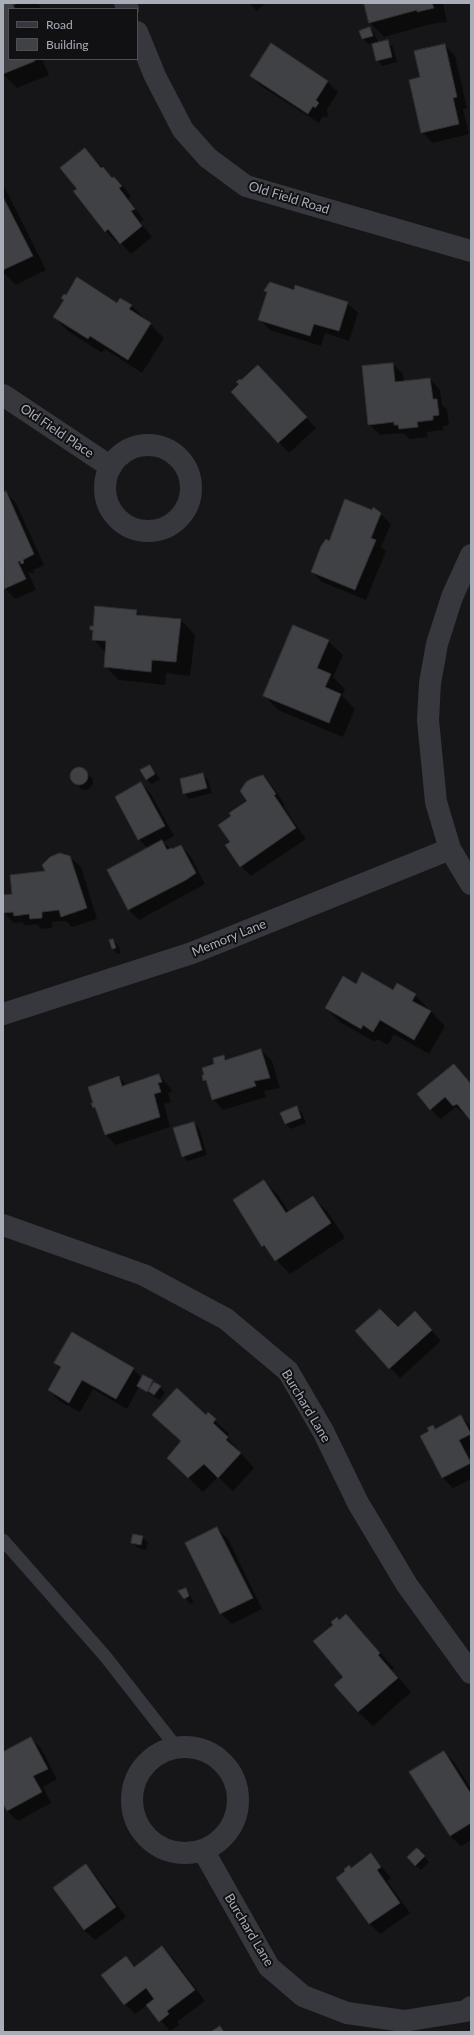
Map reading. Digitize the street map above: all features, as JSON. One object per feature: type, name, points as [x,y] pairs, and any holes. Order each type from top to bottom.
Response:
[{"type":"street","name":"Old Field Road","points":[[138,34],[155,76],[183,130],[208,158],[246,186],[471,251]]},
{"type":"street","name":"Old Field Place","points":[[3,395],[111,467]]},
{"type":"street","points":[[471,555],[452,597],[437,644],[430,683],[428,720],[430,758],[436,802],[450,849],[471,884]]},
{"type":"street","name":"Memory Lane","points":[[3,1014],[192,953],[450,849]]},
{"type":"street","name":"Burchard Lane","points":[[3,1225],[144,1275],[226,1319],[288,1371],[324,1432],[358,1503],[407,1586],[471,1673]]},
{"type":"street","points":[[177,1748],[194,1748],[211,1754],[224,1765],[234,1779],[237,1813],[230,1829],[218,1842],[203,1850],[186,1853],[169,1852],[154,1844],[142,1832],[134,1817],[131,1800],[134,1783],[142,1769],[155,1757],[177,1748]]},
{"type":"street","name":"Burchard Lane","points":[[203,1850],[269,1967],[303,1996],[347,2013],[404,2021],[466,2011],[471,2007]]},
{"type":"lane","points":[[3,1540],[105,1656],[177,1748]]},
{"type":"building","points":[[3,3],[18,3],[13,5],[14,8],[8,8],[8,60],[35,61],[3,74]]},
{"type":"building","points":[[364,3],[432,3],[434,8],[417,12],[417,10],[369,23]]},
{"type":"building","points":[[370,27],[373,36],[362,39],[359,31]]},
{"type":"building","points":[[388,40],[392,57],[376,61],[372,44]]},
{"type":"building","points":[[271,43],[328,81],[316,100],[319,103],[315,108],[313,106],[308,114],[250,76]]},
{"type":"building","points":[[445,44],[457,97],[453,98],[459,124],[421,133],[409,80],[420,77],[414,51]]},
{"type":"building","points":[[85,148],[101,168],[103,167],[112,178],[114,177],[122,186],[119,188],[135,209],[131,211],[142,226],[120,244],[108,229],[105,232],[73,191],[77,189],[60,168]]},
{"type":"building","points":[[3,197],[33,256],[3,270]]},
{"type":"building","points":[[77,277],[117,303],[120,298],[132,305],[129,309],[151,323],[128,360],[90,336],[88,339],[53,317],[64,300],[61,298],[64,294],[66,295]]},
{"type":"building","points":[[270,282],[294,290],[295,285],[348,302],[339,331],[314,324],[310,336],[258,320],[267,292],[264,291]]},
{"type":"building","points":[[393,363],[395,382],[430,378],[433,399],[437,399],[439,415],[433,416],[433,420],[417,422],[418,427],[399,429],[398,425],[394,425],[394,422],[368,425],[362,366]]},
{"type":"building","points":[[258,365],[307,417],[278,443],[231,392],[239,384],[236,382],[240,379],[241,380]]},
{"type":"building","points":[[6,491],[34,554],[23,560],[24,563],[21,564],[20,561],[18,562],[26,579],[4,589],[3,493]]},
{"type":"building","points":[[345,499],[372,510],[373,507],[381,513],[371,538],[376,540],[355,590],[311,572],[321,546],[326,539],[329,541]]},
{"type":"building","points":[[95,606],[137,610],[136,615],[181,619],[176,662],[152,660],[151,672],[104,667],[106,641],[92,640],[93,630],[90,630],[90,626],[93,626]]},
{"type":"building","points":[[293,625],[329,640],[317,668],[331,674],[325,687],[341,694],[329,723],[263,696]]},
{"type":"building","points":[[150,765],[155,774],[146,780],[140,770]]},
{"type":"building","points":[[75,767],[83,767],[88,772],[86,783],[83,785],[75,785],[70,780],[70,772]]},
{"type":"building","points":[[203,773],[207,788],[183,794],[180,779]]},
{"type":"building","points":[[263,775],[276,794],[274,795],[296,828],[240,867],[225,845],[230,842],[218,825],[231,816],[229,813],[247,801],[240,791],[246,782]]},
{"type":"building","points":[[141,782],[165,826],[138,840],[115,797]]},
{"type":"building","points":[[162,840],[167,850],[181,845],[196,873],[186,880],[128,910],[107,870]]},
{"type":"building","points":[[60,853],[70,856],[87,908],[61,917],[59,910],[42,912],[42,918],[30,919],[29,914],[14,916],[13,912],[3,913],[3,895],[12,894],[10,875],[45,871],[42,865],[50,857]]},
{"type":"building","points":[[113,939],[116,948],[112,949],[109,940]]},
{"type":"building","points":[[362,972],[393,990],[397,983],[416,994],[412,1001],[431,1011],[414,1040],[380,1020],[373,1032],[363,1025],[361,1029],[325,1008],[343,976],[356,984]]},
{"type":"building","points":[[261,1049],[270,1078],[254,1081],[256,1086],[212,1100],[206,1080],[203,1081],[202,1075],[204,1075],[202,1068],[214,1064],[213,1058],[224,1055],[225,1060]]},
{"type":"building","points":[[454,1064],[471,1084],[471,1121],[457,1104],[453,1106],[445,1097],[430,1110],[417,1094]]},
{"type":"building","points":[[159,1074],[162,1082],[158,1083],[161,1092],[154,1094],[160,1117],[105,1135],[95,1107],[93,1108],[91,1103],[93,1103],[88,1087],[119,1076],[122,1086]]},
{"type":"building","points":[[297,1106],[301,1118],[285,1124],[280,1113]]},
{"type":"building","points":[[194,1122],[202,1150],[182,1157],[173,1128]]},
{"type":"building","points":[[264,1180],[286,1213],[313,1196],[331,1223],[275,1261],[264,1245],[262,1247],[233,1200]]},
{"type":"building","points":[[380,1309],[398,1327],[415,1311],[432,1330],[389,1369],[355,1331]]},
{"type":"building","points":[[72,1332],[134,1368],[116,1399],[82,1380],[69,1403],[48,1390],[61,1367],[54,1363]]},
{"type":"building","points":[[143,1375],[153,1380],[147,1392],[137,1386]]},
{"type":"building","points":[[154,1382],[161,1386],[154,1395],[148,1391]]},
{"type":"building","points":[[177,1388],[206,1415],[208,1412],[216,1419],[213,1423],[228,1437],[226,1440],[241,1453],[218,1478],[204,1464],[188,1478],[167,1458],[181,1441],[152,1415]]},
{"type":"building","points":[[461,1415],[471,1434],[459,1440],[471,1463],[442,1478],[420,1436],[429,1431],[427,1428],[433,1425],[435,1429]]},
{"type":"building","points":[[217,1527],[253,1598],[220,1614],[185,1543]]},
{"type":"building","points":[[133,1534],[143,1536],[141,1545],[131,1543]]},
{"type":"building","points":[[186,1588],[189,1596],[184,1599],[178,1591]]},
{"type":"building","points":[[346,1614],[380,1653],[378,1655],[398,1678],[358,1712],[334,1685],[343,1677],[313,1641],[333,1625],[331,1622],[337,1617],[339,1620]]},
{"type":"building","points":[[31,1737],[48,1769],[33,1776],[42,1792],[7,1811],[3,1804],[3,1752]]},
{"type":"building","points":[[444,1751],[471,1794],[471,1823],[450,1836],[409,1772]]},
{"type":"building","points":[[417,1848],[425,1856],[415,1866],[407,1857]]},
{"type":"building","points":[[371,1853],[381,1867],[377,1870],[400,1903],[369,1924],[336,1878],[345,1871],[344,1869],[349,1865],[351,1868]]},
{"type":"building","points":[[86,1864],[116,1907],[84,1930],[53,1888]]},
{"type":"building","points":[[162,1946],[195,1990],[167,2011],[169,2014],[159,2022],[146,2005],[154,1999],[146,1988],[124,2005],[101,1975],[126,1956],[134,1967]]},
{"type":"building","points":[[220,2026],[224,2032],[211,2032]]}]
